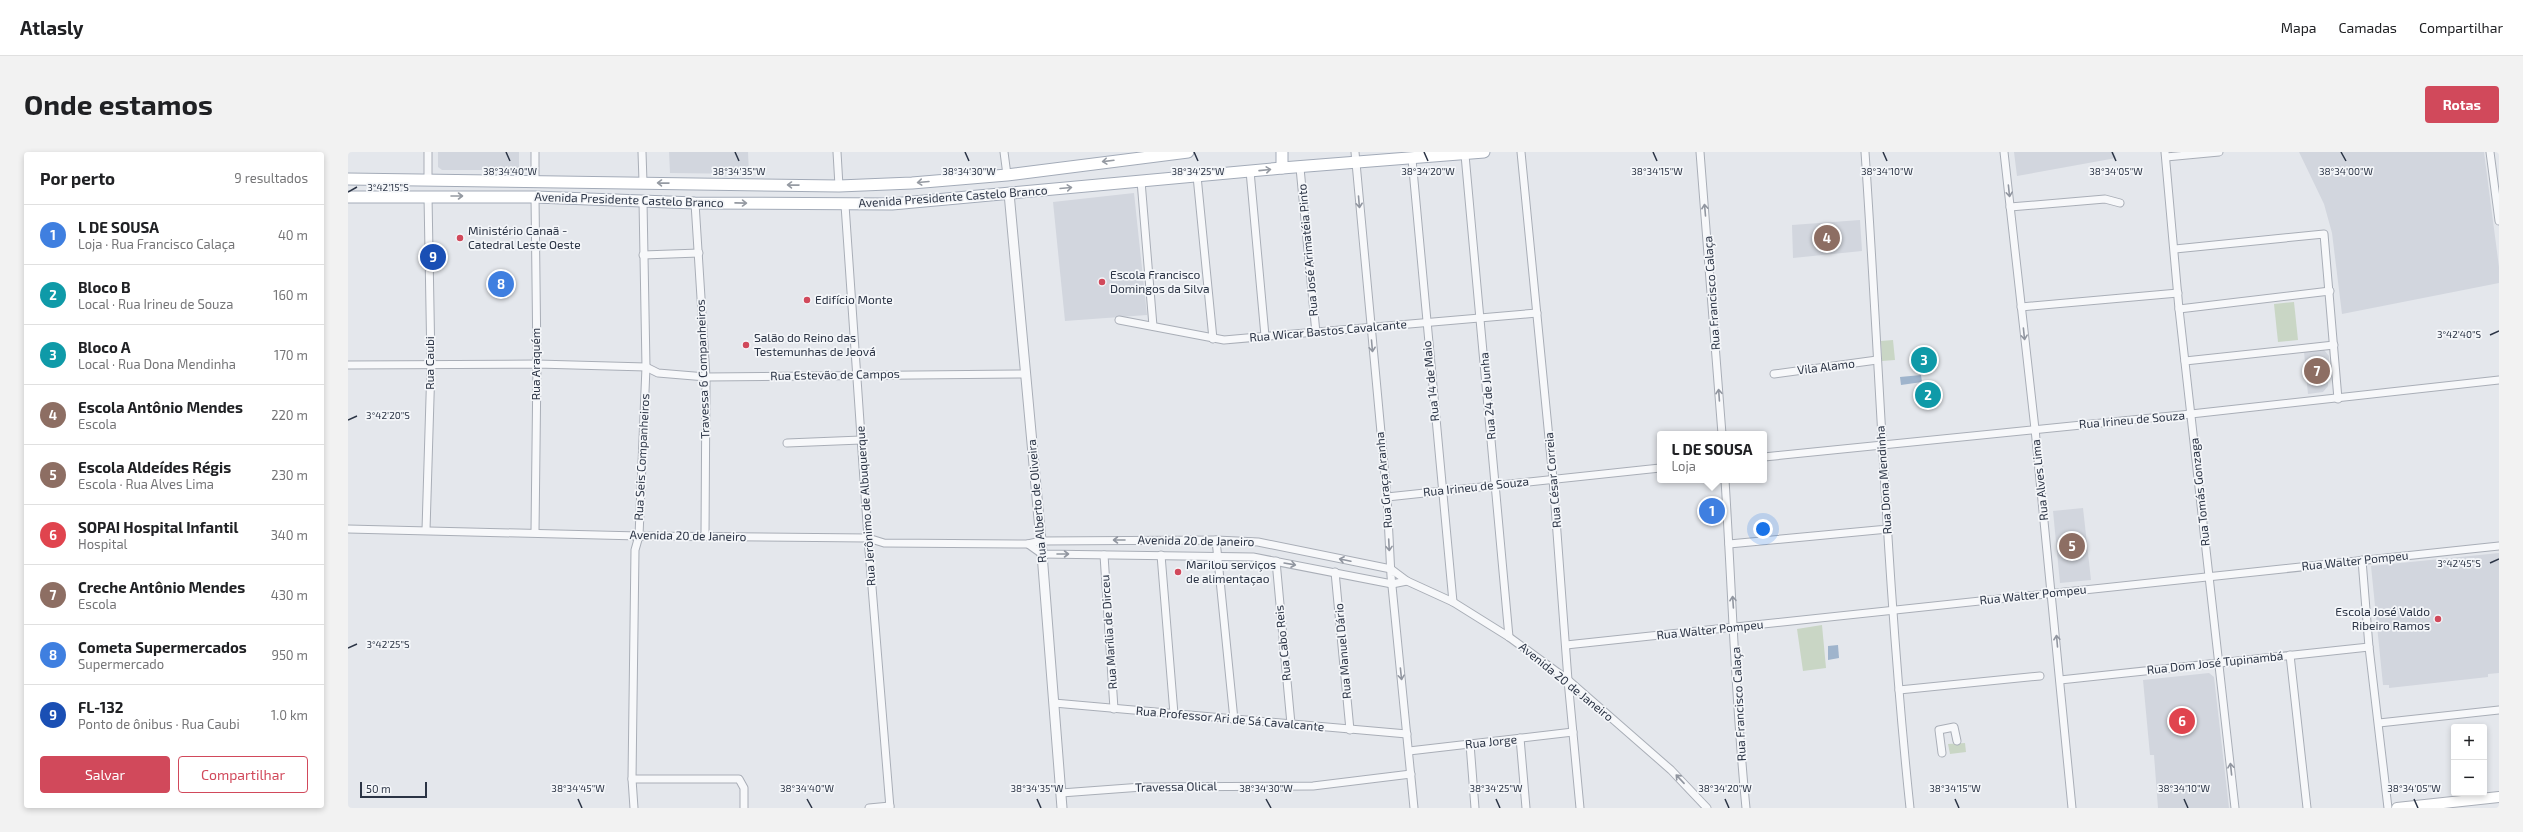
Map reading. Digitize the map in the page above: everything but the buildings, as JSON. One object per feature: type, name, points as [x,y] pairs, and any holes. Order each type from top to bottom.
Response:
[{"type":"main road","name":"Avenida Presidente Castelo Branco","points":[[348,179],[535,180],[839,186],[912,183],[1007,175],[1188,152]]},
{"type":"main road","points":[[1282,152],[1282,168]]},
{"type":"main road","name":"Avenida Presidente Castelo Branco","points":[[348,197],[534,196],[695,203],[845,205],[892,204],[1282,168],[1300,168],[1465,155],[1484,152]]},
{"type":"main road","points":[[2397,808],[2499,797]]},
{"type":"street","points":[[428,152],[428,179]]},
{"type":"street","points":[[535,152],[535,180]]},
{"type":"street","points":[[642,152],[643,182]]},
{"type":"street","points":[[837,152],[839,186]]},
{"type":"street","points":[[1004,152],[1007,175]]},
{"type":"street","name":"Rua Graça Aranha","points":[[1355,152],[1387,496],[1390,569],[1414,808]]},
{"type":"street","name":"Rua César Correia","points":[[1521,152],[1553,479],[1568,680],[1580,808]]},
{"type":"street","name":"Rua Francisco Calaça","points":[[1700,152],[1722,431]]},
{"type":"street","name":"Rua Dona Mendinha","points":[[1865,152],[1877,360],[1883,420],[1881,445],[1899,690],[1910,808]]},
{"type":"street","name":"Rua Alves Lima","points":[[2004,152],[2052,592],[2072,808]]},
{"type":"street","points":[[2166,155],[2219,152]]},
{"type":"street","points":[[2490,152],[2495,169],[2499,221]]},
{"type":"street","name":"Rua 24 de Junha","points":[[1465,155],[1509,637]]},
{"type":"street","name":"Rua Tomás Gonzaga","points":[[2166,155],[2179,309],[2220,663],[2235,808]]},
{"type":"street","name":"Rua 14 de Maio","points":[[1412,158],[1453,602]]},
{"type":"street","name":"Rua José Arimatéia Pinto","points":[[1300,168],[1316,333]]},
{"type":"street","points":[[1250,171],[1265,336]]},
{"type":"street","points":[[1197,176],[1213,339]]},
{"type":"street","points":[[1141,181],[1153,326]]},
{"type":"street","name":"Rua Alberto de Oliveira","points":[[1009,193],[1041,541],[1062,808]]},
{"type":"street","name":"Rua Caubi","points":[[426,530],[431,365],[428,196]]},
{"type":"street","name":"Rua Araquém","points":[[534,196],[537,364],[535,532]]},
{"type":"street","points":[[2010,207],[2105,199],[2120,203]]},
{"type":"street","name":"Rua Seis Companheiros","points":[[634,808],[632,779],[635,550],[639,536],[646,367],[643,201]]},
{"type":"street","name":"Travessa 6 Companheiros","points":[[695,203],[706,377],[705,536]]},
{"type":"street","name":"Rua Jerônimo de Albuquerque","points":[[845,205],[868,538],[890,807]]},
{"type":"street","points":[[2175,250],[2324,234],[2338,399]]},
{"type":"street","points":[[643,255],[699,253]]},
{"type":"street","points":[[2179,309],[2330,291]]},
{"type":"street","points":[[2022,307],[2178,293]]},
{"type":"street","name":"Rua Wicar Bastos Cavalcante","points":[[1119,320],[1224,340],[1537,313]]},
{"type":"street","points":[[2185,361],[2334,345]]},
{"type":"street","name":"Vila Alamo","points":[[1774,374],[1877,360]]},
{"type":"street","name":"Rua Estevão de Campos","points":[[348,365],[537,364],[646,367],[658,373],[706,377],[856,374],[1025,374]]},
{"type":"street","name":"Rua Irineu de Souza","points":[[1767,457],[2338,399],[2499,380]]},
{"type":"street","points":[[787,443],[861,440]]},
{"type":"street","name":"Rua Irineu de Souza","points":[[1387,496],[1657,468]]},
{"type":"street","name":"Rua Francisco Calaça","points":[[1725,483],[1735,627],[1738,729],[1746,808]]},
{"type":"street","name":"Avenida 20 de Janeiro","points":[[348,529],[535,532],[639,536],[868,538],[884,543],[1028,544],[1041,541],[1216,540],[1258,542],[1390,569],[1407,581],[1453,602],[1509,637],[1568,680],[1671,770],[1707,808]]},
{"type":"street","points":[[1729,544],[1888,529]]},
{"type":"street","points":[[1216,540],[1234,720]]},
{"type":"street","points":[[1028,544],[1042,554]]},
{"type":"street","name":"Rua Walter Pompeu","points":[[1566,645],[2052,592],[2499,546]]},
{"type":"street","name":"Avenida 20 de Janeiro","points":[[1042,554],[1253,557],[1392,584],[1407,581]]},
{"type":"street","name":"Rua Marília de Dirceu","points":[[1104,555],[1114,709]]},
{"type":"street","points":[[1161,555],[1174,714]]},
{"type":"street","points":[[2362,560],[2369,647],[2388,808]]},
{"type":"street","name":"Rua Cabo Reis","points":[[1276,561],[1291,724]]},
{"type":"street","name":"Rua Manuel Dário","points":[[1335,572],[1350,730]]},
{"type":"street","name":"Rua Dom José Tupinambá","points":[[2060,680],[2369,647]]},
{"type":"street","points":[[2290,656],[2307,808]]},
{"type":"street","points":[[1899,690],[2040,676]]},
{"type":"street","name":"Rua Professor Ari de Sá Cavalcante","points":[[1054,703],[1407,734]]},
{"type":"street","points":[[2379,723],[2499,710]]},
{"type":"street","points":[[1942,753],[1939,730],[1954,727],[1957,741]]},
{"type":"street","name":"Rua Jorge","points":[[1409,751],[1573,732]]},
{"type":"street","points":[[1520,738],[1526,808]]},
{"type":"street","points":[[1470,744],[1475,808]]},
{"type":"street","name":"Travessa Olical","points":[[1061,793],[1142,787],[1314,786],[1411,774]]},
{"type":"street","points":[[632,779],[739,779],[744,788],[744,808]]},
{"type":"street","points":[[869,808],[890,807]]},
{"type":"shaded area","points":[[438,152],[519,152],[519,170],[442,170],[438,167]]},
{"type":"shaded area","points":[[669,152],[748,152],[749,174],[670,173]]},
{"type":"shaded area","points":[[2014,152],[2114,152],[2116,158],[2017,176]]},
{"type":"shaded area","points":[[2299,152],[2484,152],[2499,267],[2499,283],[2342,314],[2332,233],[2324,204]]},
{"type":"shaded area","name":"Escola Francisco Domingos da Silva","points":[[1134,193],[1147,315],[1065,321],[1053,202]]},
{"type":"shaded area","points":[[1860,220],[1862,251],[1793,258],[1792,225]]},
{"type":"shaded area","points":[[2324,350],[2329,356],[2328,386],[2323,392],[2308,394],[2304,352]]},
{"type":"shaded area","points":[[2083,508],[2091,580],[2060,583],[2053,511]]},
{"type":"shaded area","name":"Escola José Valdo Ribeiro Ramos","points":[[2499,553],[2499,673],[2488,674],[2488,677],[2389,688],[2389,685],[2383,685],[2371,566]]},
{"type":"shaded area","points":[[2209,673],[2214,677],[2229,808],[2158,808],[2154,755],[2150,755],[2143,680]]},
{"type":"green space","points":[[2294,302],[2298,340],[2278,342],[2274,304]]},
{"type":"green space","points":[[1893,340],[1895,360],[1882,361],[1881,341]]},
{"type":"green space","points":[[1822,625],[1826,668],[1803,671],[1797,629]]},
{"type":"green space","points":[[1965,743],[1966,752],[1950,754],[1948,744]]},
{"type":"water","points":[[1921,375],[1922,382],[1901,385],[1900,377]]},
{"type":"water","points":[[1838,645],[1839,658],[1828,660],[1828,646]]},
{"type":"place","name":"Ministério Canaã - Catedral Leste Oeste","points":[[460,238]]},
{"type":"place","name":"Escola Antônio Mendes","points":[[1827,238]]},
{"type":"place","name":"FL-132","points":[[433,257]]},
{"type":"place","name":"Escola Francisco Domingos da Silva","points":[[1102,282]]},
{"type":"place","name":"Cometa Supermercados","points":[[501,284]]},
{"type":"place","name":"Edifício Monte","points":[[807,300]]},
{"type":"place","name":"Salão do Reino das Testemunhas de Jeová","points":[[746,345]]},
{"type":"place","name":"Bloco A","points":[[1924,360]]},
{"type":"place","name":"Creche Antônio Mendes","points":[[2317,371]]},
{"type":"place","name":"Bloco B","points":[[1928,395]]},
{"type":"place","name":"L DE SOUSA","points":[[1712,511]]},
{"type":"place","name":"Escola Aldeídes Régis","points":[[2072,546]]},
{"type":"place","name":"Marilou serviços de alimentaçao","points":[[1178,572]]},
{"type":"place","name":"Escola José Valdo Ribeiro Ramos","points":[[2438,619]]},
{"type":"place","name":"SOPAI Hospital Infantil","points":[[2182,721]]}]
